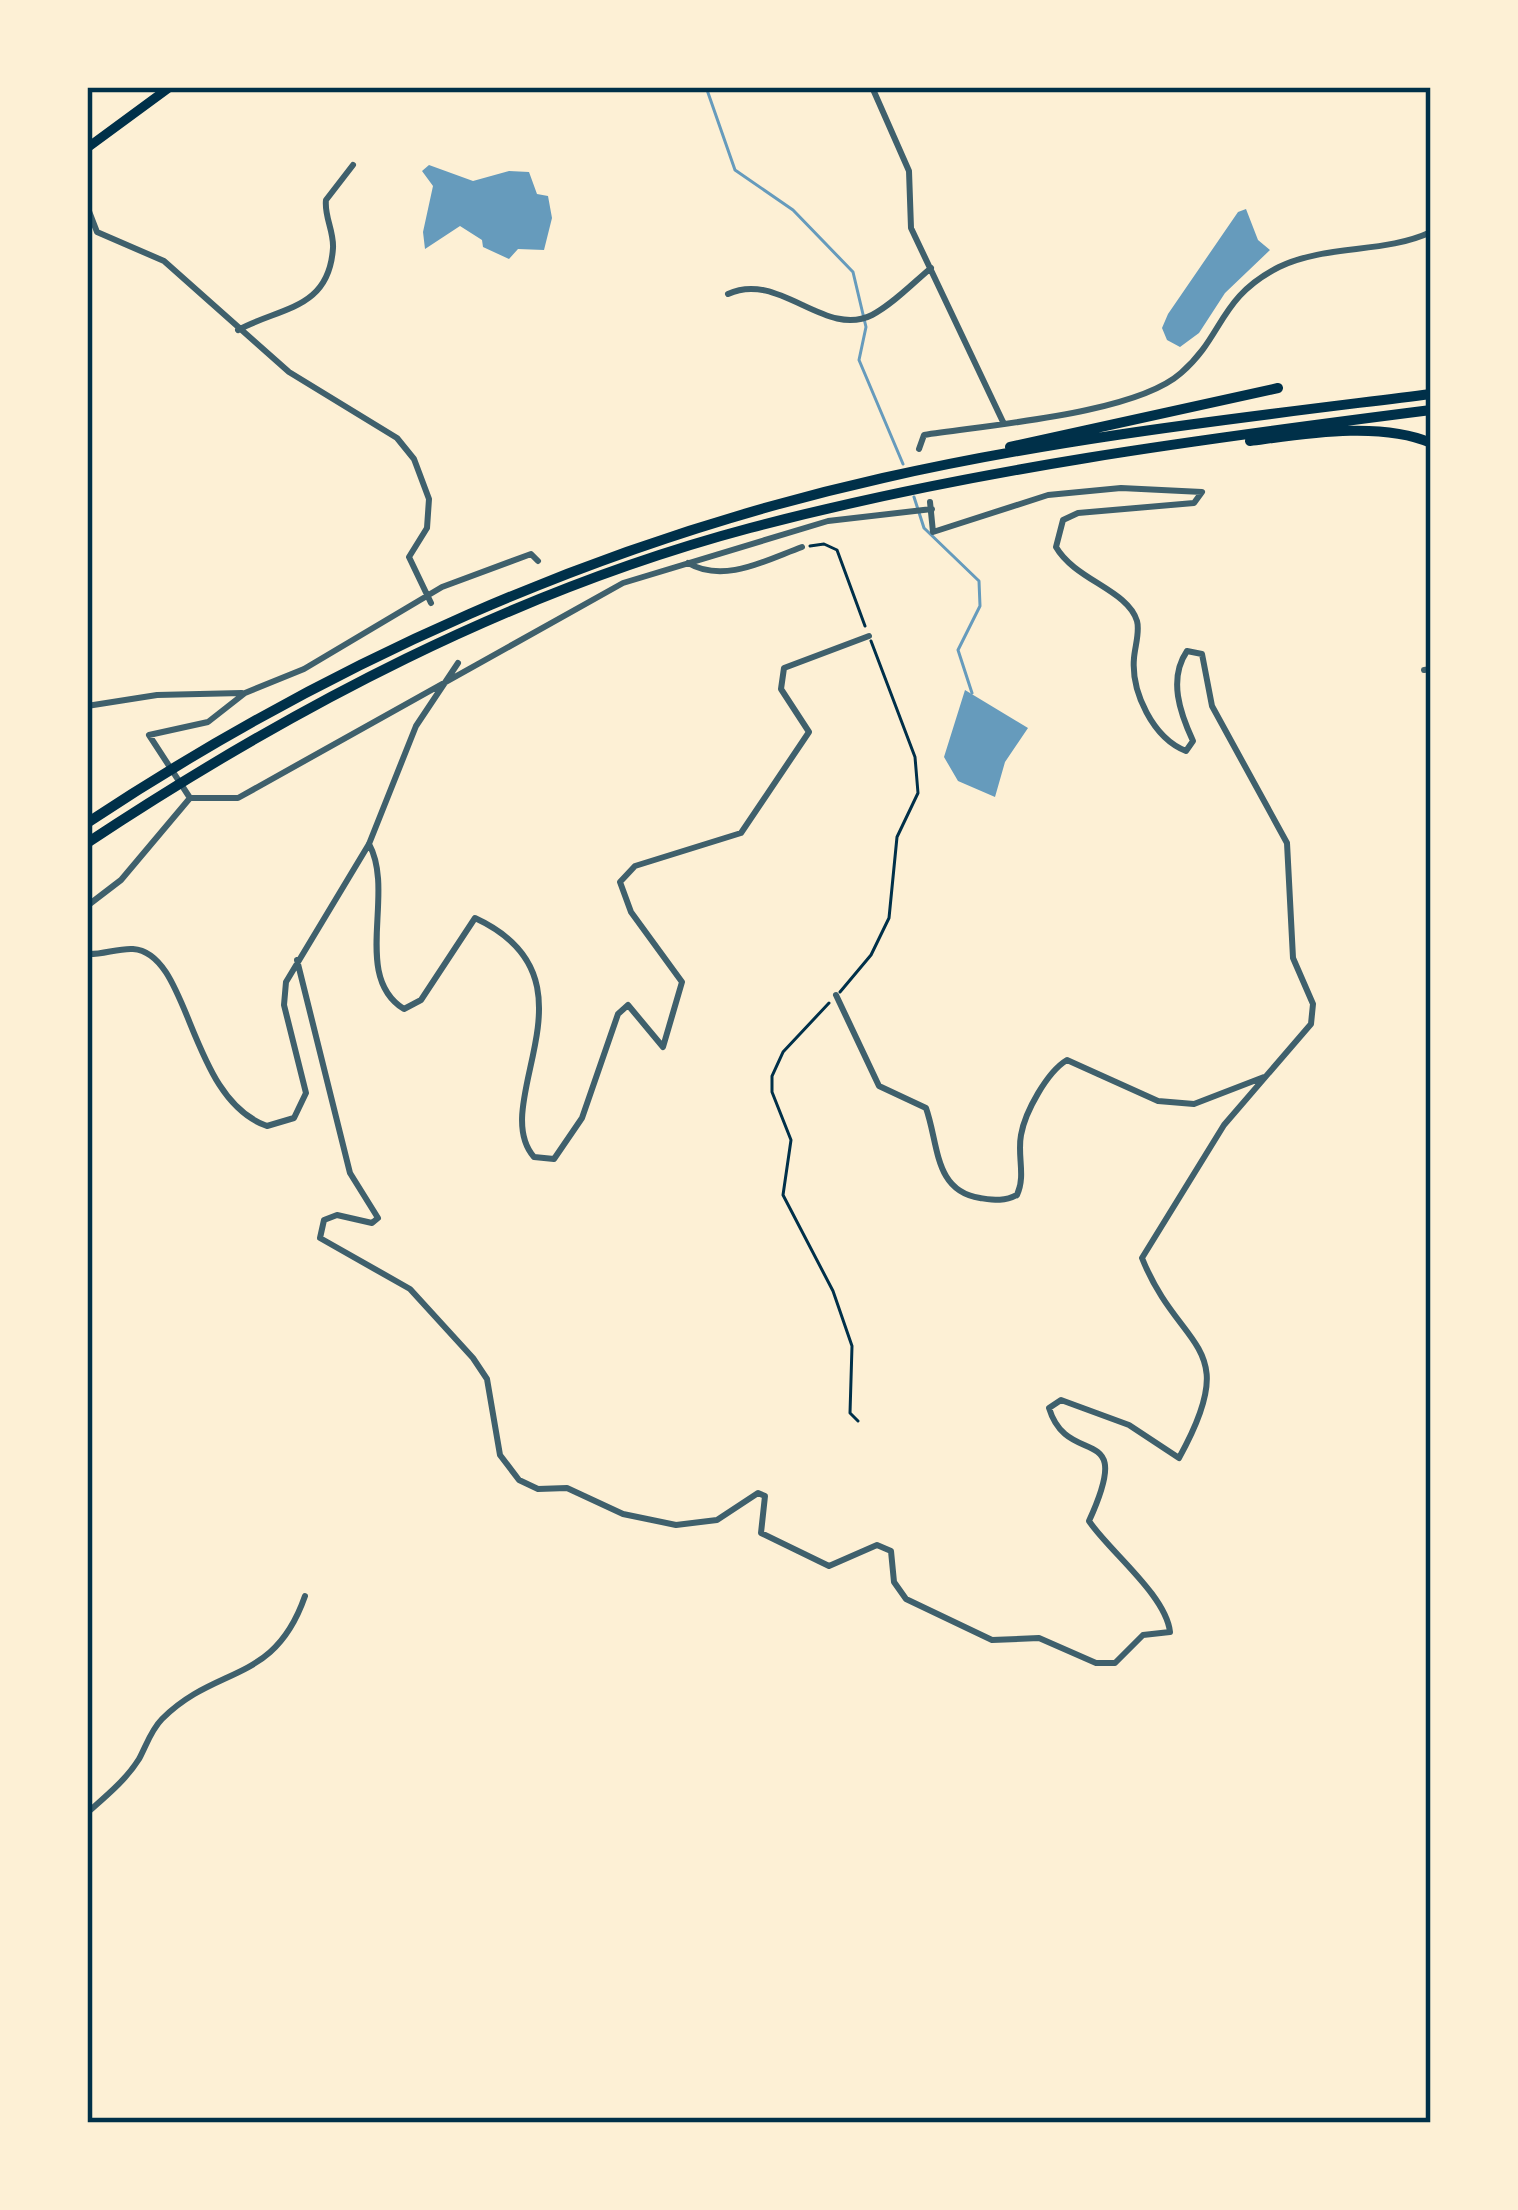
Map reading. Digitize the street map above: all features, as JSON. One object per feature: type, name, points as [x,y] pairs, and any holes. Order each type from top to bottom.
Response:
[{"type":"highway","points":[[87,148],[170,87]]},
{"type":"highway","points":[[87,824],[272,710],[481,608],[657,540],[885,478],[1278,388]]},
{"type":"highway","points":[[885,478],[1048,447],[1431,394]]},
{"type":"highway","points":[[87,843],[282,723],[506,614],[746,529],[893,493],[1056,463],[1431,410]]},
{"type":"highway","points":[[1056,463],[1322,435],[1410,436],[1431,443]]},
{"type":"street","points":[[872,87],[909,171],[911,228],[1004,424]]},
{"type":"street","points":[[238,330],[296,310],[318,292],[333,246],[326,200],[353,165]]},
{"type":"street","points":[[87,206],[98,232],[164,261],[238,330],[313,388],[381,426],[410,453],[429,499],[427,528],[409,556],[429,600]]},
{"type":"street","points":[[919,449],[924,435],[1126,399],[1173,380],[1187,368],[1229,303],[1255,280],[1286,264],[1409,242],[1431,232]]},
{"type":"street","points":[[728,294],[741,288],[765,289],[837,319],[868,318],[932,268]]},
{"type":"street","points":[[87,906],[121,880],[190,798],[238,798],[353,729],[437,688],[560,614],[623,583],[828,521],[929,507],[933,532],[1048,495],[1120,488],[1202,492],[1194,502],[1078,513],[1063,520],[1056,547],[1072,568],[1125,600],[1135,614],[1137,692],[1174,746],[1186,751],[1193,741],[1178,702],[1179,669],[1187,651],[1202,654],[1212,706],[1288,843],[1293,958],[1314,1014],[1224,1125],[1142,1258],[1200,1345],[1210,1373],[1210,1391],[1179,1458],[1130,1425],[1061,1400],[1049,1408],[1065,1433],[1097,1452],[1108,1469],[1108,1482],[1089,1521],[1118,1549],[1168,1620],[1170,1632],[1143,1635],[1115,1663],[1096,1664],[1039,1638],[992,1640],[906,1599],[894,1582],[891,1551],[878,1545],[829,1566],[775,1544],[761,1533],[765,1496],[758,1493],[716,1520],[676,1525],[623,1514],[566,1488],[538,1489],[519,1480],[500,1455],[487,1379],[473,1358],[410,1289],[320,1238],[325,1220],[337,1215],[372,1223],[378,1218],[350,1173],[297,959]]},
{"type":"street","points":[[688,563],[702,571],[725,572],[802,548]]},
{"type":"street","points":[[190,798],[148,735],[176,725],[208,722],[245,693],[304,669],[429,600],[511,560],[531,554],[538,561]]},
{"type":"street","points":[[555,603],[560,614]]},
{"type":"street","points":[[370,844],[383,889],[377,965],[392,1001],[404,1009],[421,1000],[476,918],[496,928],[532,977],[541,1016],[519,1120],[535,1157],[554,1159],[582,1118],[618,1014],[628,1005],[663,1047],[670,1037],[682,982],[631,912],[620,882],[635,866],[742,832],[809,732],[781,689],[784,668],[869,636]]},
{"type":"street","points":[[87,954],[133,949],[154,958],[195,1029],[213,1083],[237,1111],[266,1126],[294,1118],[306,1094],[284,1005],[286,982],[370,844],[389,805],[405,749],[437,688],[458,663]]},
{"type":"street","points":[[87,706],[157,695],[245,693]]},
{"type":"street","points":[[836,995],[879,1086],[926,1108],[946,1181],[962,1196],[998,1201],[1017,1195],[1023,1183],[1021,1132],[1053,1068],[1067,1060],[1159,1101],[1194,1104],[1267,1076]]},
{"type":"street","points":[[87,1813],[136,1764],[158,1722],[227,1677],[269,1658],[284,1642],[305,1596]]},
{"type":"path","points":[[802,548],[824,544],[836,550],[915,758],[918,793],[897,837],[889,918],[872,955],[783,1052],[772,1076],[772,1092],[791,1140],[783,1195],[833,1291],[852,1346],[850,1413],[858,1421]]},
{"type":"water","points":[[429,165],[473,181],[509,171],[529,172],[537,194],[548,196],[552,218],[544,250],[518,249],[509,259],[483,247],[482,240],[460,226],[425,249],[423,232],[433,186],[422,171]]},
{"type":"water","points":[[1246,209],[1258,240],[1270,250],[1225,293],[1199,333],[1180,347],[1167,340],[1162,328],[1168,314],[1238,212]]},
{"type":"water","points":[[965,690],[1028,728],[1005,762],[995,797],[958,781],[944,757]]},
{"type":"waterway","points":[[706,87],[735,170],[793,210],[853,272],[866,327],[859,360],[903,464]]},
{"type":"waterway","points":[[914,497],[924,528],[979,581],[980,606],[958,650],[972,693]]}]
